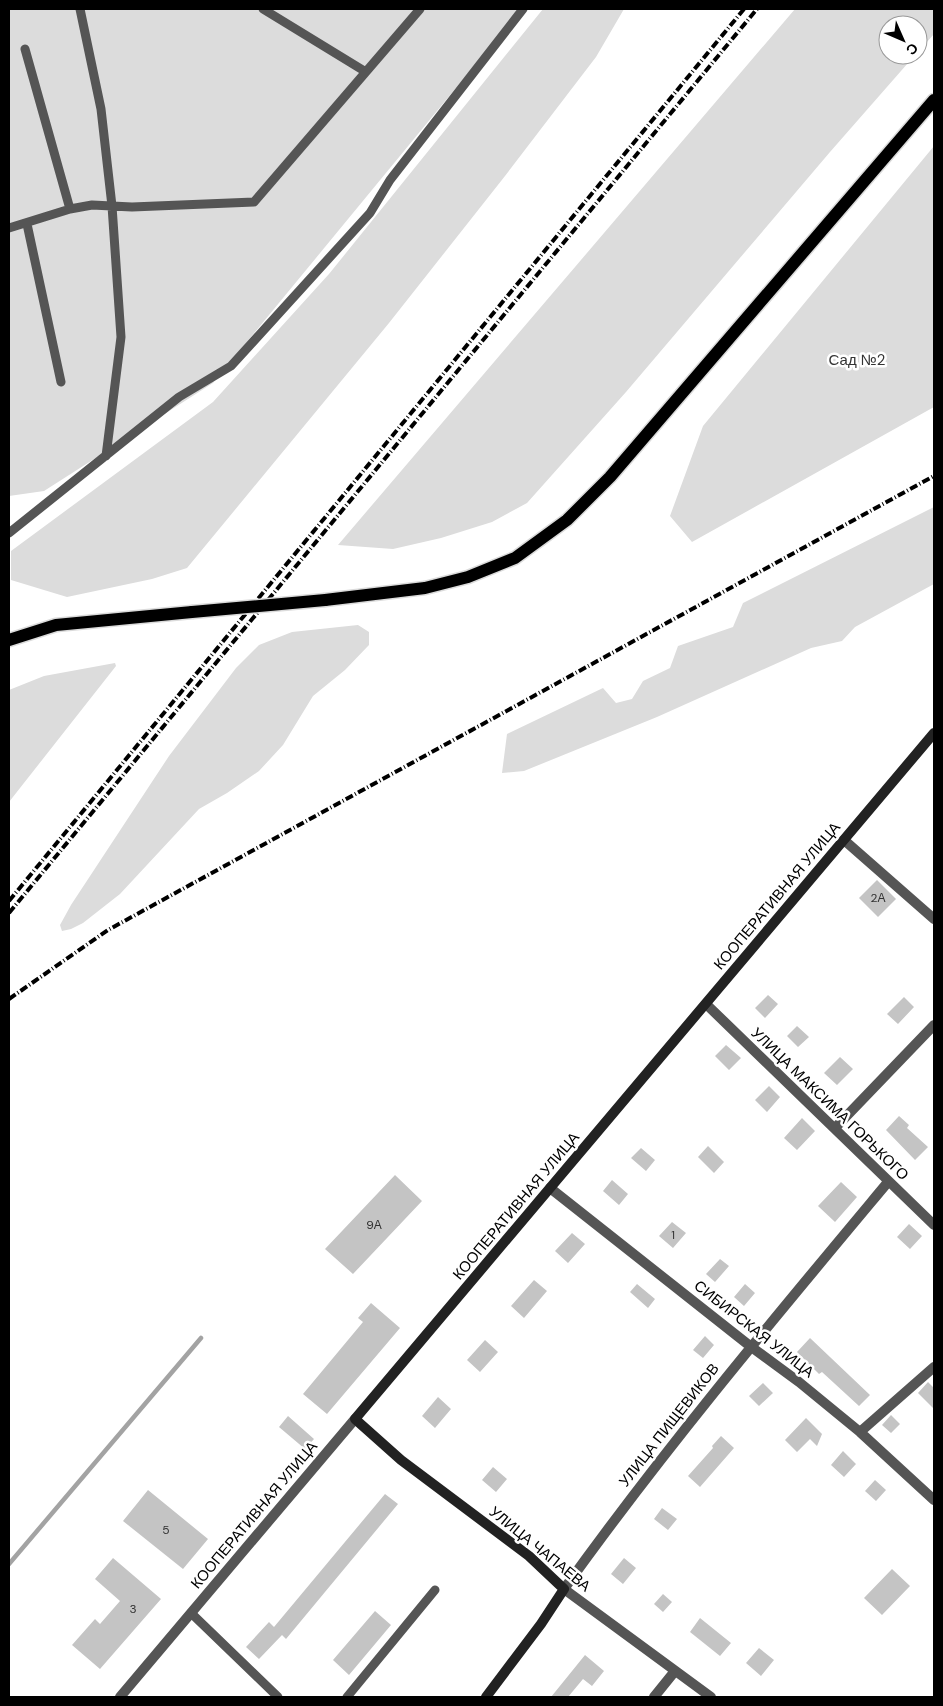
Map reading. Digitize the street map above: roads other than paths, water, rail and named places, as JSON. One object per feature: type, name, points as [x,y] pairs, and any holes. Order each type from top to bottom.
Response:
[{"type":"main road","points":[[9,640],[56,625],[325,600],[425,588],[468,577],[515,558],[567,520],[610,477],[934,100]]},
{"type":"main road","name":"КООПЕРАТИВНАЯ УЛИЦА","points":[[354,1419],[934,733]]},
{"type":"main road","name":"УЛИЦА ЧАПАЕВА","points":[[354,1419],[401,1460],[529,1556],[564,1589]]},
{"type":"main road","name":"УЛИЦА ПИЩЕВИКОВ","points":[[486,1697],[541,1624],[564,1589]]},
{"type":"street","points":[[844,840],[934,919]]},
{"type":"street","name":"УЛИЦА МАКСИМА ГОРЬКОГО","points":[[706,1004],[934,1225]]},
{"type":"street","points":[[835,1128],[934,1025]]},
{"type":"street","name":"УЛИЦА ПИЩЕВИКОВ","points":[[564,1589],[613,1521],[750,1346],[888,1182]]},
{"type":"street","name":"СИБИРСКАЯ УЛИЦА","points":[[550,1188],[750,1346],[799,1382],[860,1432],[934,1500]]},
{"type":"street","points":[[860,1432],[934,1367]]},
{"type":"street","name":"КООПЕРАТИВНАЯ УЛИЦА","points":[[120,1697],[354,1419]]},
{"type":"street","name":"УЛИЦА ЧАПАЕВА","points":[[564,1589],[711,1697]]},
{"type":"street","points":[[654,1697],[675,1671]]},
{"type":"lane","points":[[80,9],[100,109],[112,206],[121,337],[106,456]]},
{"type":"lane","points":[[263,9],[366,72]]},
{"type":"lane","points":[[9,228],[27,224],[70,209],[92,205],[254,202],[420,9]]},
{"type":"lane","points":[[9,533],[179,397],[231,366],[370,213],[390,180],[523,9]]},
{"type":"lane","points":[[25,49],[70,209]]},
{"type":"lane","points":[[27,224],[61,382]]},
{"type":"lane","points":[[347,1697],[435,1590]]},
{"type":"lane","points":[[191,1613],[278,1697]]},
{"type":"waterway","points":[[9,1564],[201,1338]]},
{"type":"railway","points":[[9,901],[744,9]]},
{"type":"railway","points":[[9,913],[757,9]]},
{"type":"railway","points":[[9,999],[108,930],[934,476]]},
{"type":"park label","name":"Сад №2","points":[[857,360]]}]
